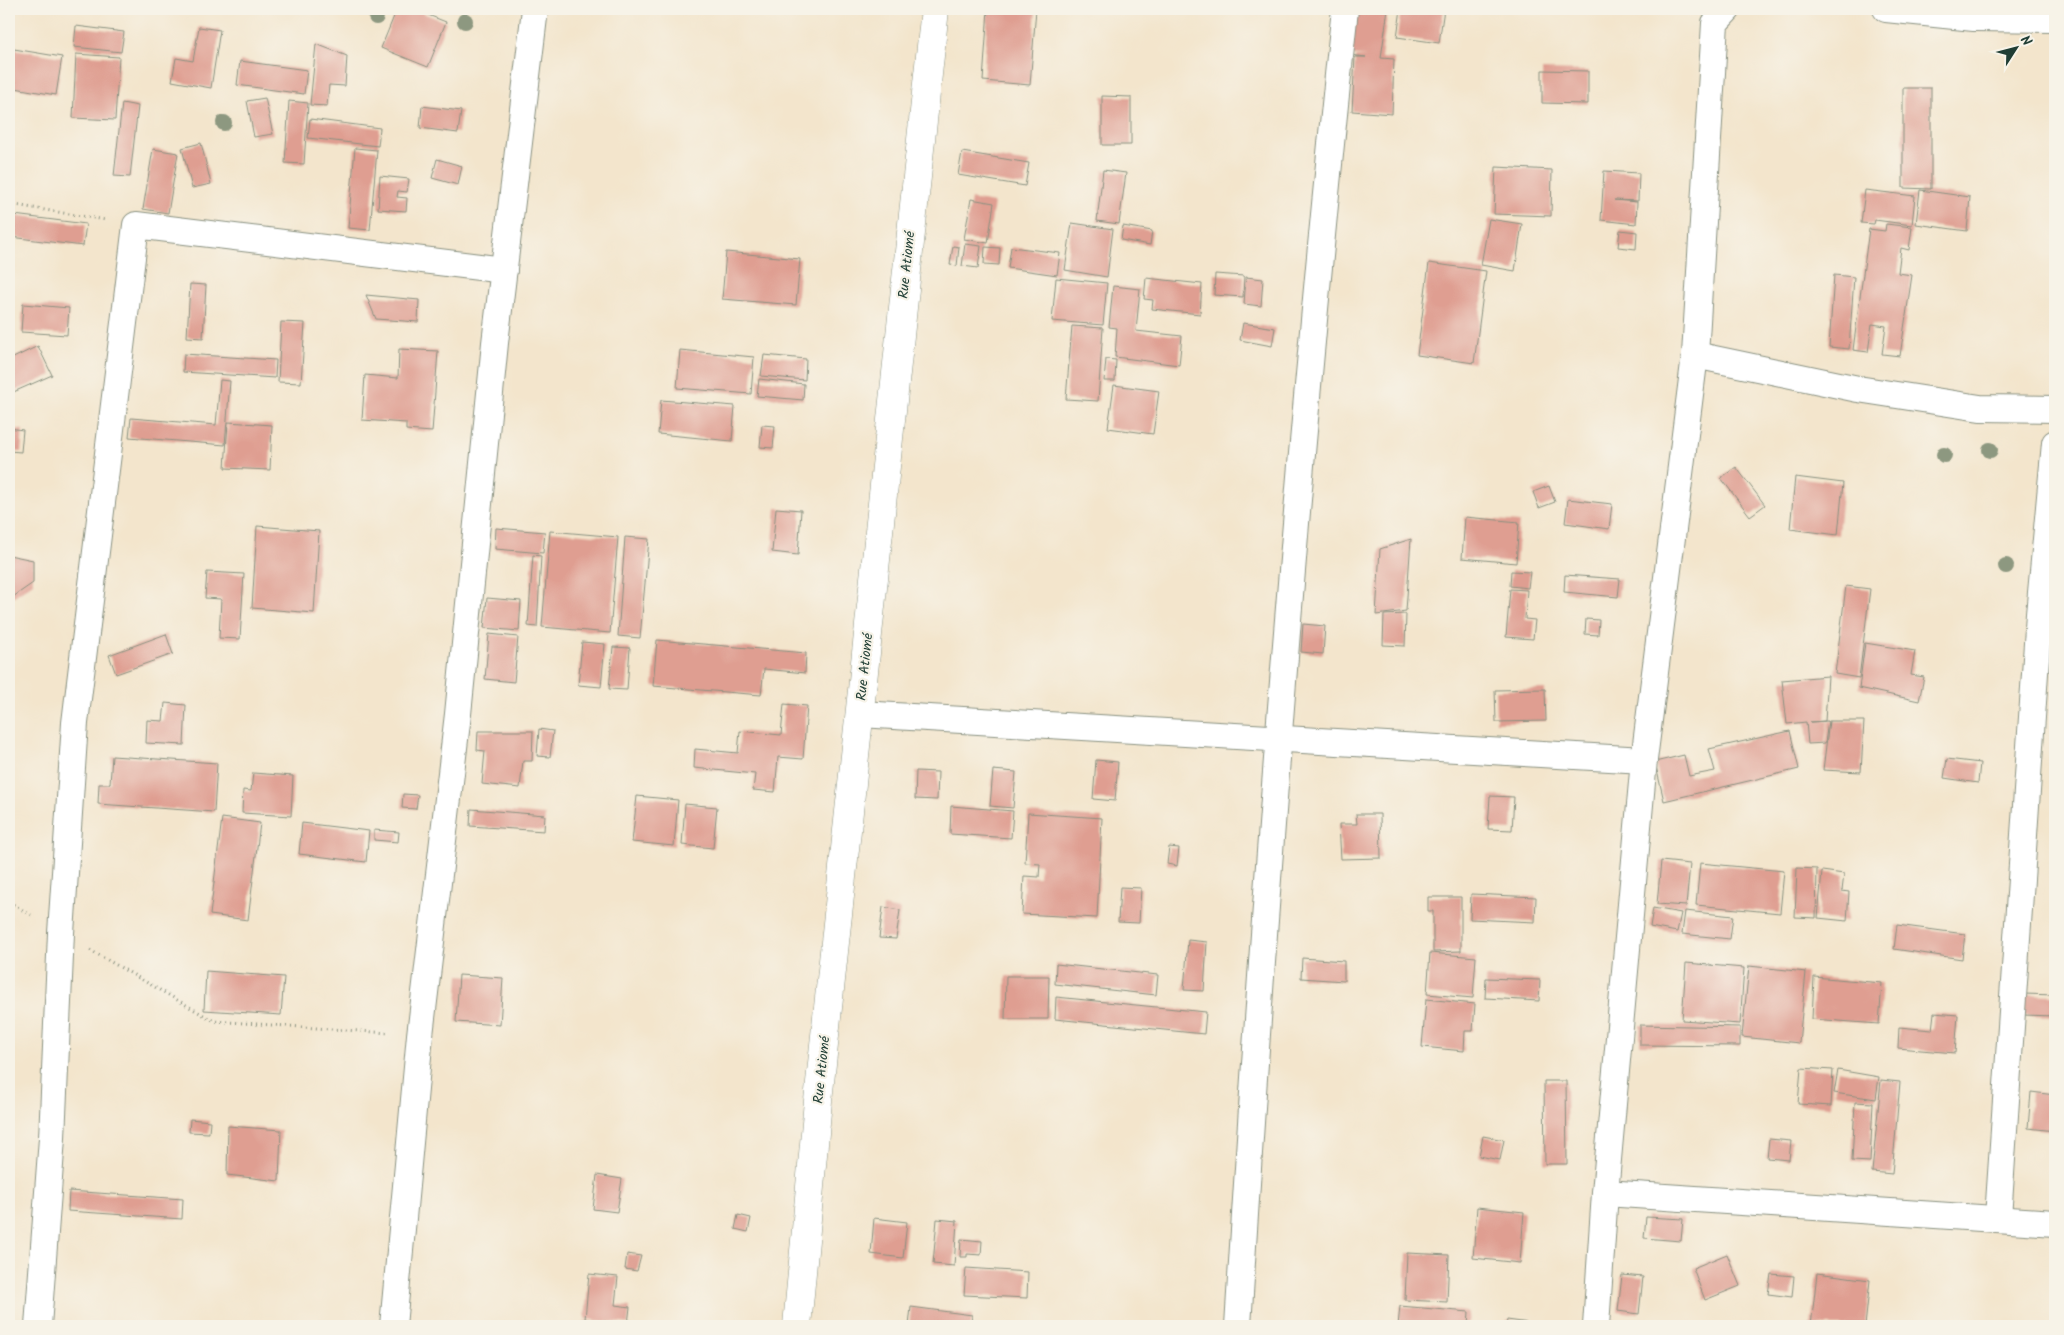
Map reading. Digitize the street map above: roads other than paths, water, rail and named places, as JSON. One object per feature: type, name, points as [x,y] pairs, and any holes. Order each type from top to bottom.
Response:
[{"type":"street","points":[[392,1326],[420,1035],[458,714],[504,270],[536,9]]},
{"type":"street","name":"Rue Atiomé","points":[[797,1326],[818,1101],[935,9]]},
{"type":"street","points":[[1238,1326],[1256,1035],[1279,740],[1321,234],[1345,9]]},
{"type":"street","points":[[1596,1326],[1605,1193],[1644,760],[1695,355],[1715,23],[1728,9]]},
{"type":"street","points":[[1886,9],[1974,18],[2055,19]]},
{"type":"street","points":[[38,1326],[52,1138],[61,933],[75,723],[136,225],[504,270]]},
{"type":"street","points":[[1695,355],[1858,389],[1971,406],[2055,410]]},
{"type":"street","points":[[1998,1218],[2039,614],[2055,443]]},
{"type":"street","points":[[860,714],[1644,760]]},
{"type":"street","points":[[1605,1193],[2055,1223]]}]
